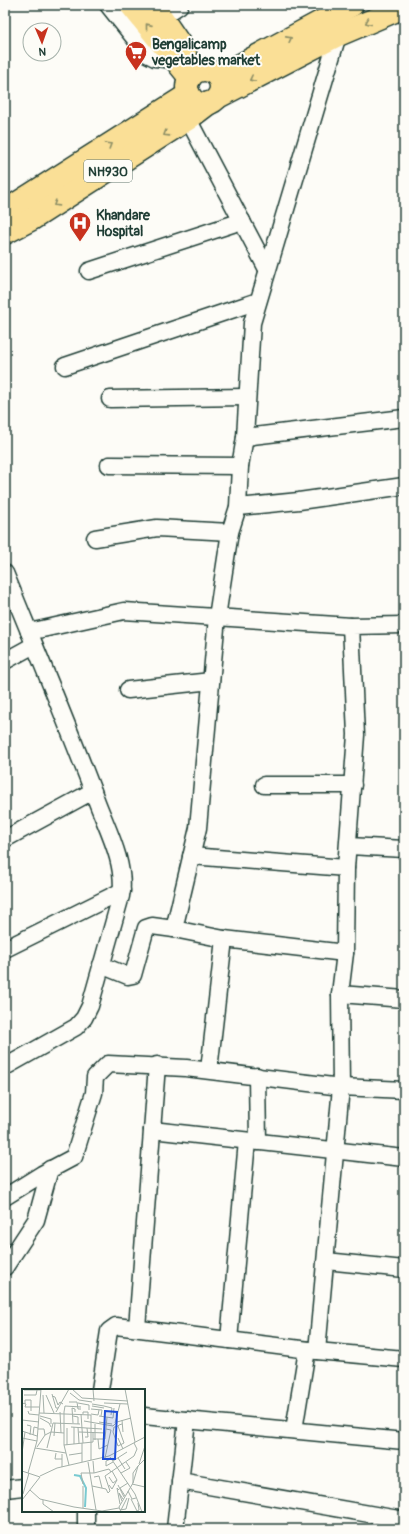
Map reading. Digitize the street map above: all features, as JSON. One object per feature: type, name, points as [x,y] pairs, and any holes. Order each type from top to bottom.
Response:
[{"type":"highway","points":[[131,5],[175,60],[204,87]]},
{"type":"highway","name":"NH930","points":[[5,211],[204,87],[352,5]]},
{"type":"highway","name":"NH930","points":[[5,233],[32,219],[188,120],[204,87],[338,35],[404,7]]},
{"type":"highway","points":[[169,8],[204,87]]},
{"type":"street","points":[[108,5],[147,54],[155,58],[175,60]]},
{"type":"street","points":[[174,929],[198,828],[217,617],[230,532],[238,507],[240,466],[245,437],[246,397],[252,323],[338,35]]},
{"type":"street","points":[[188,120],[267,269]]},
{"type":"street","points":[[89,271],[242,221]]},
{"type":"street","points":[[65,366],[258,302]]},
{"type":"street","points":[[110,399],[246,397]]},
{"type":"street","points":[[245,437],[404,418]]},
{"type":"street","points":[[109,465],[240,466]]},
{"type":"street","points":[[238,507],[299,501],[404,486]]},
{"type":"street","points":[[95,538],[157,528],[230,532]]},
{"type":"street","points":[[5,573],[93,792],[119,861],[122,874],[122,891],[111,969],[84,1018],[76,1027],[5,1067]]},
{"type":"street","points":[[5,661],[32,639],[124,611],[351,626],[404,625]]},
{"type":"street","points":[[294,1430],[312,1351],[326,1261],[341,1087],[340,994],[345,953],[346,868],[349,846],[356,735],[351,626]]},
{"type":"street","points":[[128,690],[211,681]]},
{"type":"street","points":[[264,785],[353,786]]},
{"type":"street","points":[[5,839],[93,792]]},
{"type":"street","points":[[349,846],[404,849]]},
{"type":"street","points":[[191,856],[346,868]]},
{"type":"street","points":[[5,949],[122,891]]},
{"type":"street","points":[[111,969],[133,975],[146,928],[152,926],[224,939],[345,953]]},
{"type":"street","points":[[209,1070],[224,939]]},
{"type":"street","points":[[340,994],[404,999]]},
{"type":"street","points":[[5,1198],[77,1154],[94,1093],[95,1077],[108,1064],[209,1070],[341,1087],[404,1090]]},
{"type":"street","points":[[137,1328],[157,1066]]},
{"type":"street","points":[[229,1340],[252,1142],[257,1076]]},
{"type":"street","points":[[152,1130],[404,1158]]},
{"type":"street","points":[[5,1267],[36,1220],[59,1164]]},
{"type":"street","points":[[326,1261],[404,1269]]},
{"type":"street","points":[[100,1389],[111,1328],[116,1326],[312,1351],[404,1359]]},
{"type":"street","points":[[145,1416],[404,1441]]},
{"type":"street","points":[[176,1529],[187,1420]]},
{"type":"street","points":[[180,1481],[404,1520]]},
{"type":"street","points":[[5,1489],[22,1486]]},
{"type":"street","points":[[86,1512],[86,1529]]},
{"type":"place","name":"Bengalicamp vegetables market","points":[[136,72]]},
{"type":"place","name":"Khandare Hospital","points":[[80,242]]}]
